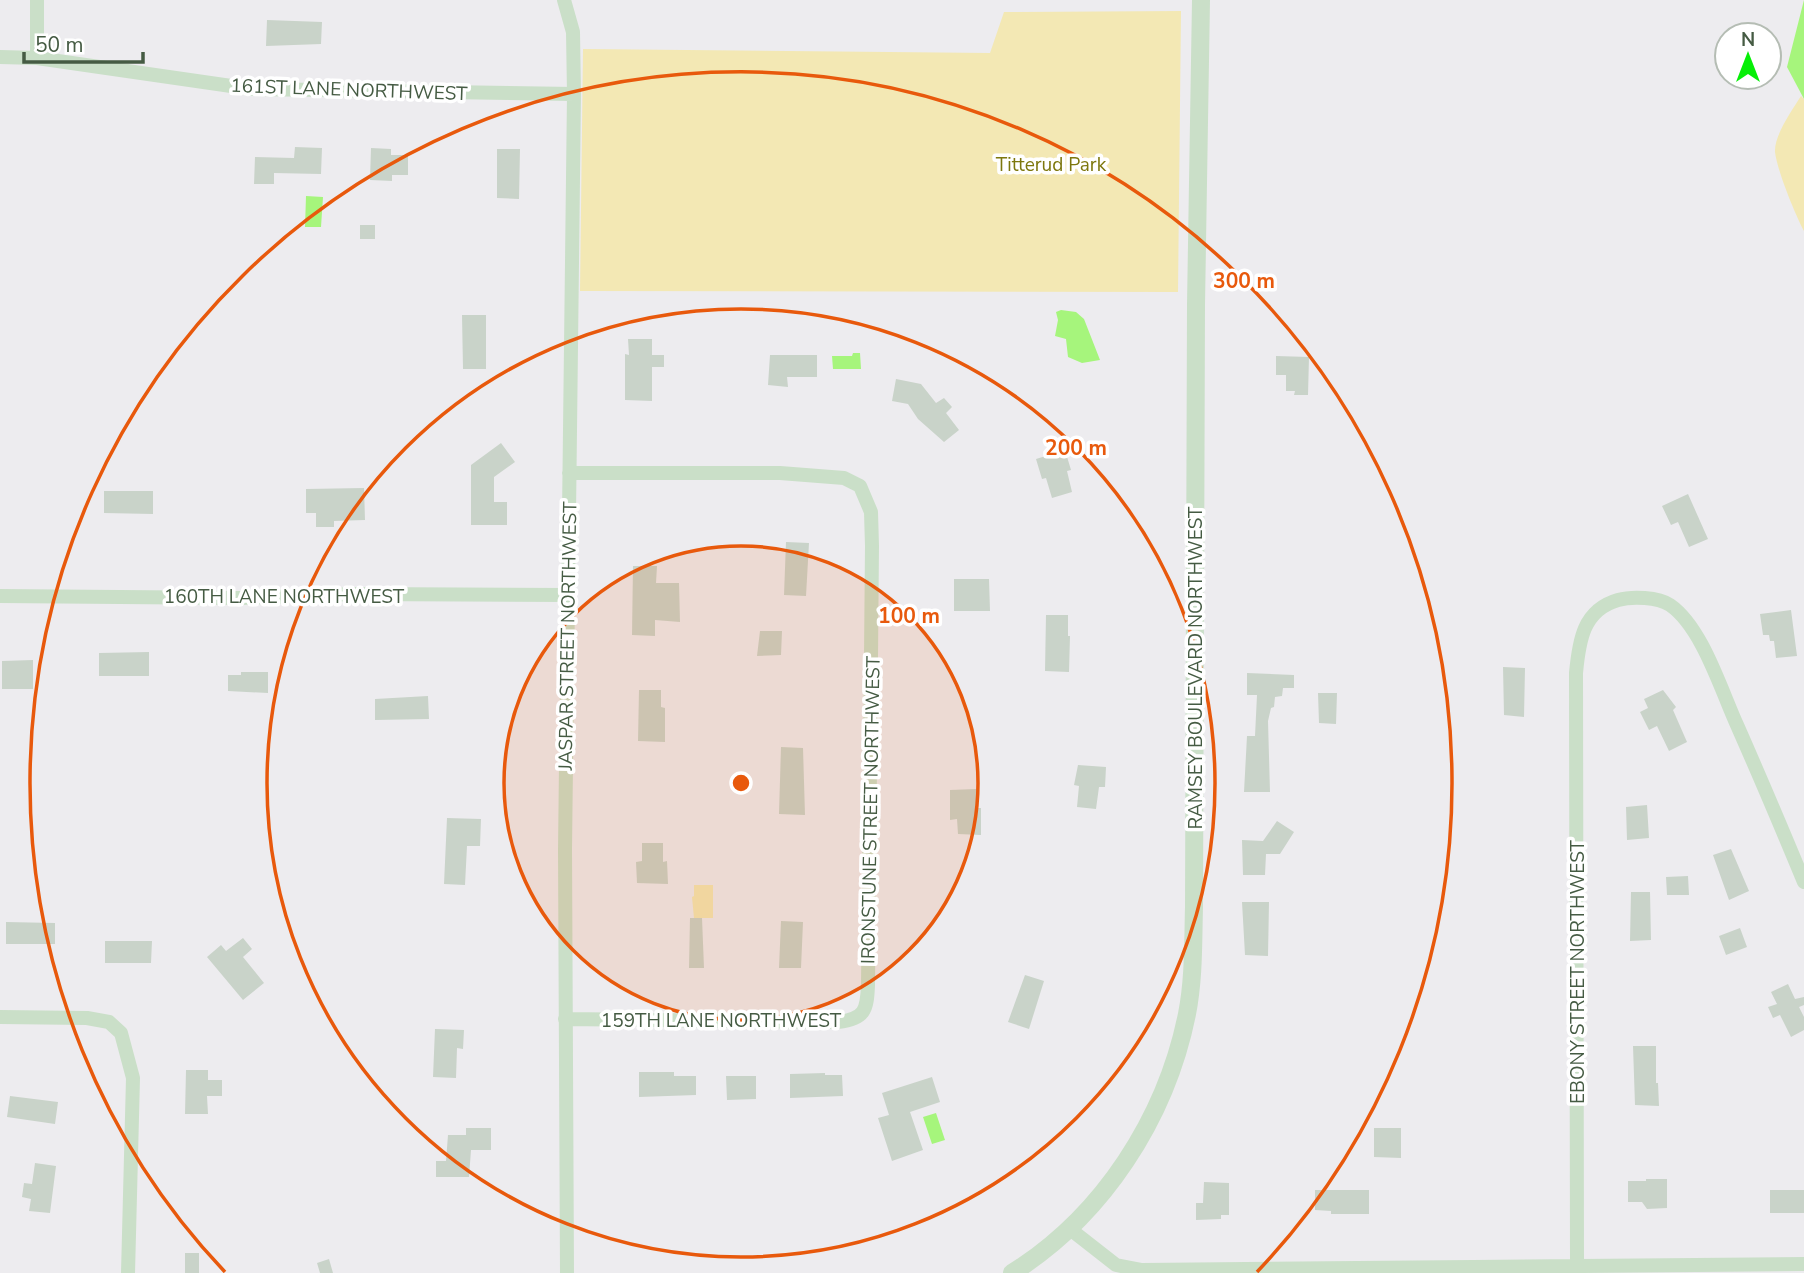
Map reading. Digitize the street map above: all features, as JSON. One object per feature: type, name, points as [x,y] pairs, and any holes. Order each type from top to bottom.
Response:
[{"type":"street","points":[[37,0],[37,58]]},
{"type":"street","name":"JASPAR STREET NORTHWEST","points":[[564,0],[573,32],[574,94],[567,595],[567,1273]]},
{"type":"street","name":"RAMSEY BOULEVARD NORTHWEST","points":[[1012,1273],[1070,1229],[1114,1177],[1150,1121],[1165,1089],[1187,1012],[1192,973],[1196,305],[1201,0]]},
{"type":"street","name":"161ST LANE NORTHWEST","points":[[0,57],[37,58],[252,89],[574,94]]},
{"type":"street","name":"IRONSTUNE STREET NORTHWEST","points":[[569,473],[780,473],[844,478],[860,486],[871,512],[873,546],[867,1002]]},
{"type":"street","name":"160TH LANE NORTHWEST","points":[[0,596],[239,598],[357,594],[567,595]]},
{"type":"street","name":"EBONY STREET NORTHWEST","points":[[1577,1264],[1576,680],[1578,651],[1585,626],[1598,608],[1620,600],[1650,599],[1668,604],[1685,619],[1699,640],[1804,882]]},
{"type":"street","name":"159TH LANE NORTHWEST","points":[[565,1019],[838,1022],[855,1020],[863,1012],[867,1002]]},
{"type":"street","points":[[0,1017],[87,1018],[109,1022],[121,1033],[133,1078],[128,1273]]},
{"type":"street","points":[[1070,1229],[1116,1265],[1142,1270],[1804,1264]]},
{"type":"green space","name":"Titterud Park","points":[[1181,11],[1178,292],[580,291],[583,49],[990,53],[1004,12]]},
{"type":"green space","points":[[1801,96],[1804,99],[1804,231],[1787,192],[1775,152],[1781,130]]},
{"type":"green space","points":[[694,885],[713,885],[713,918],[694,918]]},
{"type":"shaded area","points":[[1804,0],[1804,99],[1787,67]]},
{"type":"shaded area","points":[[306,196],[323,197],[321,227],[305,227]]},
{"type":"shaded area","points":[[1056,312],[1076,312],[1084,319],[1100,360],[1082,363],[1068,357],[1066,339],[1055,336],[1058,320]]},
{"type":"shaded area","points":[[853,353],[860,353],[861,369],[833,369],[832,356],[852,356]]},
{"type":"shaded area","points":[[936,1113],[945,1140],[932,1144],[923,1117]]},
{"type":"building","points":[[267,20],[322,22],[321,44],[266,46]]},
{"type":"building","points":[[295,147],[322,148],[321,174],[274,173],[274,184],[254,184],[255,157],[294,158]]},
{"type":"building","points":[[371,148],[391,149],[391,155],[408,155],[408,175],[392,175],[392,181],[370,180]]},
{"type":"building","points":[[497,149],[520,149],[519,199],[497,198]]},
{"type":"building","points":[[360,225],[375,225],[375,239],[360,239]]},
{"type":"building","points":[[462,315],[486,315],[486,369],[463,369]]},
{"type":"building","points":[[628,339],[652,339],[652,355],[664,355],[664,367],[652,367],[652,401],[625,400],[625,354],[629,355]]},
{"type":"building","points":[[770,355],[817,355],[817,377],[787,377],[788,387],[768,385]]},
{"type":"building","points":[[1276,356],[1309,357],[1308,395],[1294,395],[1295,391],[1286,391],[1286,375],[1276,375]]},
{"type":"building","points":[[896,379],[921,384],[936,403],[944,398],[952,407],[946,413],[959,430],[944,442],[918,419],[908,404],[892,401]]},
{"type":"building","points":[[501,443],[515,462],[494,477],[494,502],[507,502],[507,525],[471,525],[471,465]]},
{"type":"building","points":[[1065,450],[1071,470],[1067,471],[1072,492],[1052,498],[1036,459]]},
{"type":"building","points":[[364,488],[365,520],[334,521],[334,527],[316,527],[316,513],[306,513],[306,489]]},
{"type":"building","points":[[104,491],[153,491],[153,514],[104,513]]},
{"type":"building","points":[[1688,494],[1708,539],[1689,547],[1678,522],[1671,525],[1662,506]]},
{"type":"building","points":[[786,542],[809,543],[806,596],[784,595]]},
{"type":"building","points":[[633,566],[657,566],[656,583],[679,583],[680,622],[655,620],[655,636],[632,635]]},
{"type":"building","points":[[954,579],[989,579],[990,611],[954,611]]},
{"type":"building","points":[[1791,610],[1797,656],[1776,658],[1774,641],[1770,641],[1769,635],[1763,635],[1760,614]]},
{"type":"building","points":[[1046,615],[1068,615],[1069,672],[1045,671]]},
{"type":"building","points":[[760,631],[782,631],[781,655],[757,656]]},
{"type":"building","points":[[149,652],[149,676],[99,676],[99,653]]},
{"type":"building","points":[[33,660],[33,689],[2,689],[2,661]]},
{"type":"building","points":[[1503,667],[1525,668],[1524,717],[1504,715]]},
{"type":"building","points":[[241,672],[268,672],[268,693],[228,691],[228,675],[241,675]]},
{"type":"building","points":[[1247,673],[1294,675],[1294,688],[1283,688],[1282,696],[1275,697],[1268,721],[1270,792],[1244,792],[1247,736],[1255,736],[1257,695],[1247,695]]},
{"type":"building","points":[[639,690],[661,690],[661,707],[665,708],[665,742],[638,741]]},
{"type":"building","points":[[1663,690],[1676,707],[1673,710],[1687,742],[1669,751],[1657,726],[1649,730],[1640,712],[1648,708],[1644,699]]},
{"type":"building","points":[[1318,693],[1337,693],[1336,724],[1319,723]]},
{"type":"building","points":[[428,696],[429,719],[375,720],[375,699]]},
{"type":"building","points":[[781,747],[803,748],[805,815],[779,814]]},
{"type":"building","points":[[1078,765],[1106,767],[1105,787],[1099,787],[1096,809],[1077,807],[1079,786],[1074,785]]},
{"type":"building","points":[[976,789],[977,808],[981,808],[981,835],[958,834],[957,819],[950,820],[950,790]]},
{"type":"building","points":[[1647,805],[1649,838],[1627,840],[1626,807]]},
{"type":"building","points":[[447,818],[481,819],[480,846],[467,846],[465,885],[444,884]]},
{"type":"building","points":[[1277,821],[1294,832],[1280,854],[1266,854],[1265,875],[1243,875],[1242,840],[1263,841]]},
{"type":"building","points":[[642,843],[663,843],[663,862],[667,861],[668,884],[637,883],[636,862],[642,861]]},
{"type":"building","points":[[1731,849],[1749,891],[1729,900],[1713,855]]},
{"type":"building","points":[[1688,876],[1689,895],[1667,895],[1666,877]]},
{"type":"building","points":[[1631,892],[1650,892],[1651,940],[1630,941]]},
{"type":"building","points":[[1242,902],[1269,902],[1268,956],[1245,955]]},
{"type":"building","points":[[690,918],[702,918],[704,968],[689,968]]},
{"type":"building","points":[[781,921],[803,922],[801,968],[779,968]]},
{"type":"building","points":[[6,922],[55,923],[55,944],[6,944]]},
{"type":"building","points":[[1740,928],[1747,947],[1726,955],[1719,936]]},
{"type":"building","points":[[243,938],[252,949],[243,957],[264,983],[243,1000],[207,957],[221,945],[226,951]]},
{"type":"building","points":[[105,941],[152,941],[151,963],[105,963]]},
{"type":"building","points":[[1025,975],[1044,981],[1029,1029],[1008,1022]]},
{"type":"building","points":[[1788,984],[1795,999],[1804,997],[1804,1005],[1799,1007],[1804,1017],[1804,1030],[1791,1037],[1780,1015],[1773,1018],[1768,1007],[1777,1004],[1771,992]]},
{"type":"building","points":[[435,1029],[464,1030],[463,1049],[457,1048],[456,1078],[433,1077]]},
{"type":"building","points":[[1633,1046],[1656,1046],[1659,1106],[1635,1105]]},
{"type":"building","points":[[186,1070],[208,1070],[208,1080],[222,1080],[222,1096],[207,1096],[208,1114],[185,1114]]},
{"type":"building","points":[[639,1072],[674,1072],[674,1076],[696,1076],[696,1095],[639,1097]]},
{"type":"building","points":[[790,1074],[842,1075],[843,1096],[790,1098]]},
{"type":"building","points":[[726,1076],[756,1076],[756,1099],[727,1100]]},
{"type":"building","points":[[932,1077],[940,1102],[910,1112],[923,1150],[892,1161],[878,1118],[889,1115],[882,1093]]},
{"type":"building","points":[[10,1096],[58,1102],[55,1124],[7,1117]]},
{"type":"building","points":[[466,1128],[491,1128],[491,1150],[471,1150],[469,1177],[436,1177],[436,1161],[446,1161],[448,1135],[466,1135]]},
{"type":"building","points":[[1374,1128],[1401,1128],[1401,1158],[1374,1157]]},
{"type":"building","points":[[35,1163],[56,1166],[50,1213],[29,1211],[31,1199],[22,1197],[24,1183],[32,1184]]},
{"type":"building","points":[[1667,1179],[1667,1208],[1647,1209],[1642,1202],[1628,1202],[1628,1181]]},
{"type":"building","points":[[1204,1182],[1229,1183],[1229,1215],[1221,1215],[1221,1219],[1196,1220],[1196,1203],[1203,1203]]},
{"type":"building","points":[[1315,1190],[1369,1190],[1369,1214],[1331,1214],[1331,1211],[1315,1210]]},
{"type":"building","points":[[1770,1190],[1804,1190],[1804,1213],[1770,1213]]},
{"type":"building","points":[[185,1253],[199,1253],[199,1273],[185,1273]]},
{"type":"building","points":[[329,1259],[333,1273],[320,1273],[317,1263]]}]
